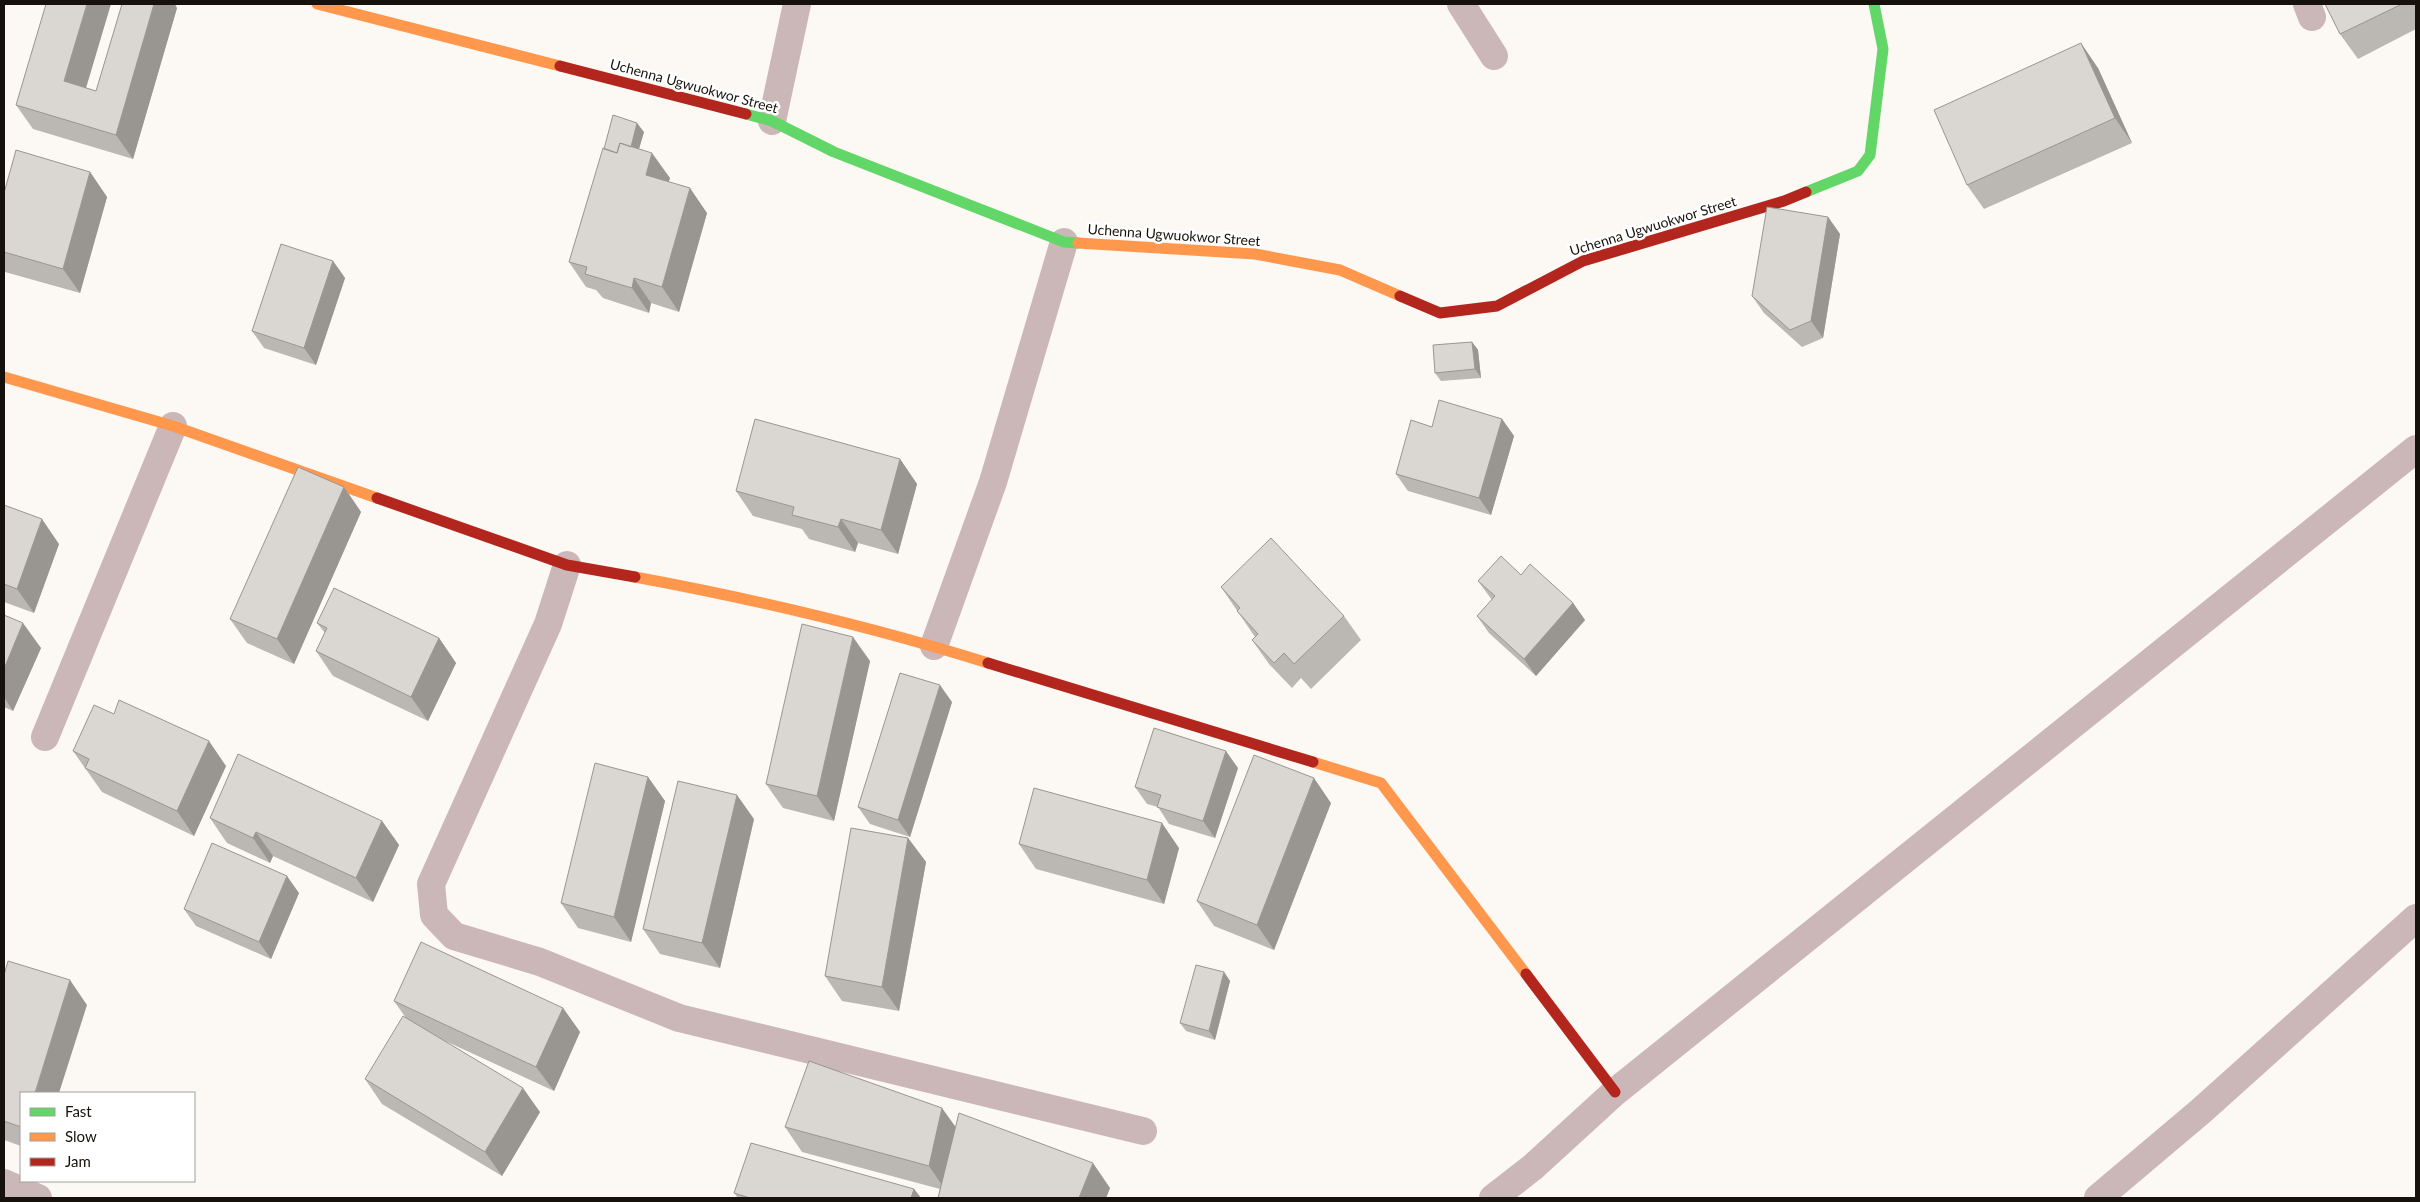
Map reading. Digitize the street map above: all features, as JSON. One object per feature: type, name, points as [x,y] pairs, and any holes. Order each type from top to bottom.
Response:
[{"type":"street","name":"Uchenna Ugwuokwor Street","points":[[317,4],[375,11],[772,121],[834,152],[1064,242],[1255,254],[1340,270],[1440,314],[1497,306],[1583,261],[1784,201],[1858,171],[1870,155],[1883,49],[1874,4]]},
{"type":"street","points":[[772,121],[796,4]]},
{"type":"street","points":[[1460,4],[1494,56]]},
{"type":"street","points":[[934,646],[993,482],[1064,242]]},
{"type":"street","points":[[4,377],[173,426],[567,565],[704,590],[934,646],[1381,783],[1615,1092]]},
{"type":"street","points":[[44,737],[173,426]]},
{"type":"street","points":[[1493,1198],[1533,1167],[1615,1092],[2416,449]]},
{"type":"street","points":[[567,565],[548,624],[460,815],[431,884],[434,915],[454,936],[540,962],[679,1018],[1143,1131]]},
{"type":"street","points":[[2098,1198],[2201,1112],[2416,918]]},
{"type":"street","points":[[4,1184],[38,1198]]},
{"type":"building","points":[[46,4],[87,4],[64,81],[96,91],[122,4],[154,4],[116,135],[16,105]]},
{"type":"building","points":[[2325,4],[2402,4],[2340,34]]},
{"type":"building","points":[[2081,43],[2115,118],[1967,185],[1934,110]]},
{"type":"building","points":[[613,115],[637,123],[631,147],[620,143],[617,153],[604,149]]},
{"type":"building","points":[[620,143],[652,153],[646,175],[690,188],[662,287],[634,278],[632,288],[585,274],[587,267],[569,262],[603,148],[617,153]]},
{"type":"building","points":[[16,150],[90,172],[63,269],[4,252],[4,193]]},
{"type":"building","points":[[1767,207],[1828,217],[1811,321],[1790,330],[1752,296]]},
{"type":"building","points":[[281,244],[333,261],[304,348],[252,331]]},
{"type":"building","points":[[1472,342],[1475,369],[1435,373],[1433,345]]},
{"type":"building","points":[[1439,400],[1502,419],[1479,498],[1396,474],[1411,420],[1432,427]]},
{"type":"building","points":[[755,419],[900,459],[881,530],[841,519],[838,527],[792,515],[794,507],[736,491]]},
{"type":"building","points":[[298,467],[344,487],[277,639],[230,619]]},
{"type":"building","points":[[4,505],[42,519],[17,589],[4,584]]},
{"type":"building","points":[[1271,538],[1344,616],[1294,664],[1284,653],[1274,663],[1252,640],[1258,634],[1237,611],[1240,608],[1221,587]]},
{"type":"building","points":[[1501,556],[1521,575],[1530,564],[1573,603],[1524,659],[1477,616],[1495,596],[1478,581]]},
{"type":"building","points":[[334,588],[439,638],[411,697],[316,651],[327,628],[317,623]]},
{"type":"building","points":[[4,615],[23,623],[4,669]]},
{"type":"building","points":[[802,624],[853,637],[817,796],[766,784]]},
{"type":"building","points":[[900,673],[940,685],[898,820],[858,807]]},
{"type":"building","points":[[119,700],[209,741],[177,811],[85,768],[89,759],[73,751],[94,705],[114,714]]},
{"type":"building","points":[[1154,728],[1226,751],[1203,821],[1157,807],[1161,795],[1135,787]]},
{"type":"building","points":[[238,754],[382,821],[356,878],[256,832],[253,838],[210,818]]},
{"type":"building","points":[[1254,755],[1314,778],[1257,925],[1197,901]]},
{"type":"building","points":[[595,763],[648,777],[614,917],[561,903]]},
{"type":"building","points":[[678,781],[737,795],[702,943],[643,929]]},
{"type":"building","points":[[1034,788],[1162,823],[1147,880],[1019,844]]},
{"type":"building","points":[[851,828],[908,838],[882,987],[825,976]]},
{"type":"building","points":[[212,843],[287,876],[259,942],[184,909]]},
{"type":"building","points":[[421,942],[563,1008],[536,1067],[394,1001]]},
{"type":"building","points":[[8,961],[70,980],[35,1092],[20,1092],[20,1127],[4,1121],[4,975]]},
{"type":"building","points":[[1196,965],[1224,972],[1209,1031],[1180,1023]]},
{"type":"building","points":[[403,1016],[523,1088],[485,1152],[365,1079]]},
{"type":"building","points":[[809,1061],[942,1108],[929,1166],[785,1127]]},
{"type":"building","points":[[959,1113],[1093,1163],[1079,1198],[938,1198]]},
{"type":"building","points":[[751,1143],[914,1189],[911,1198],[750,1198],[734,1193]]},
{"type":"traffic: fast","points":[[1806,192],[1858,171],[1870,155],[1883,49],[1874,4]]},
{"type":"traffic: fast","points":[[746,114],[772,121],[834,152],[1064,242],[1078,243]]},
{"type":"traffic: slow","points":[[317,4],[560,66]]},
{"type":"traffic: slow","points":[[1078,243],[1255,254],[1340,270],[1400,296]]},
{"type":"traffic: slow","points":[[4,377],[173,426],[377,498]]},
{"type":"traffic: slow","points":[[635,577],[813,615],[901,637],[988,663]]},
{"type":"traffic: slow","points":[[1313,762],[1381,783],[1526,974]]},
{"type":"traffic: jam","points":[[560,66],[746,114]]},
{"type":"traffic: jam","points":[[1400,296],[1440,313],[1497,306],[1583,261],[1784,201],[1806,192]]},
{"type":"traffic: jam","points":[[377,498],[567,565],[635,577]]},
{"type":"traffic: jam","points":[[988,663],[1313,762]]},
{"type":"traffic: jam","points":[[1526,974],[1615,1092]]}]
